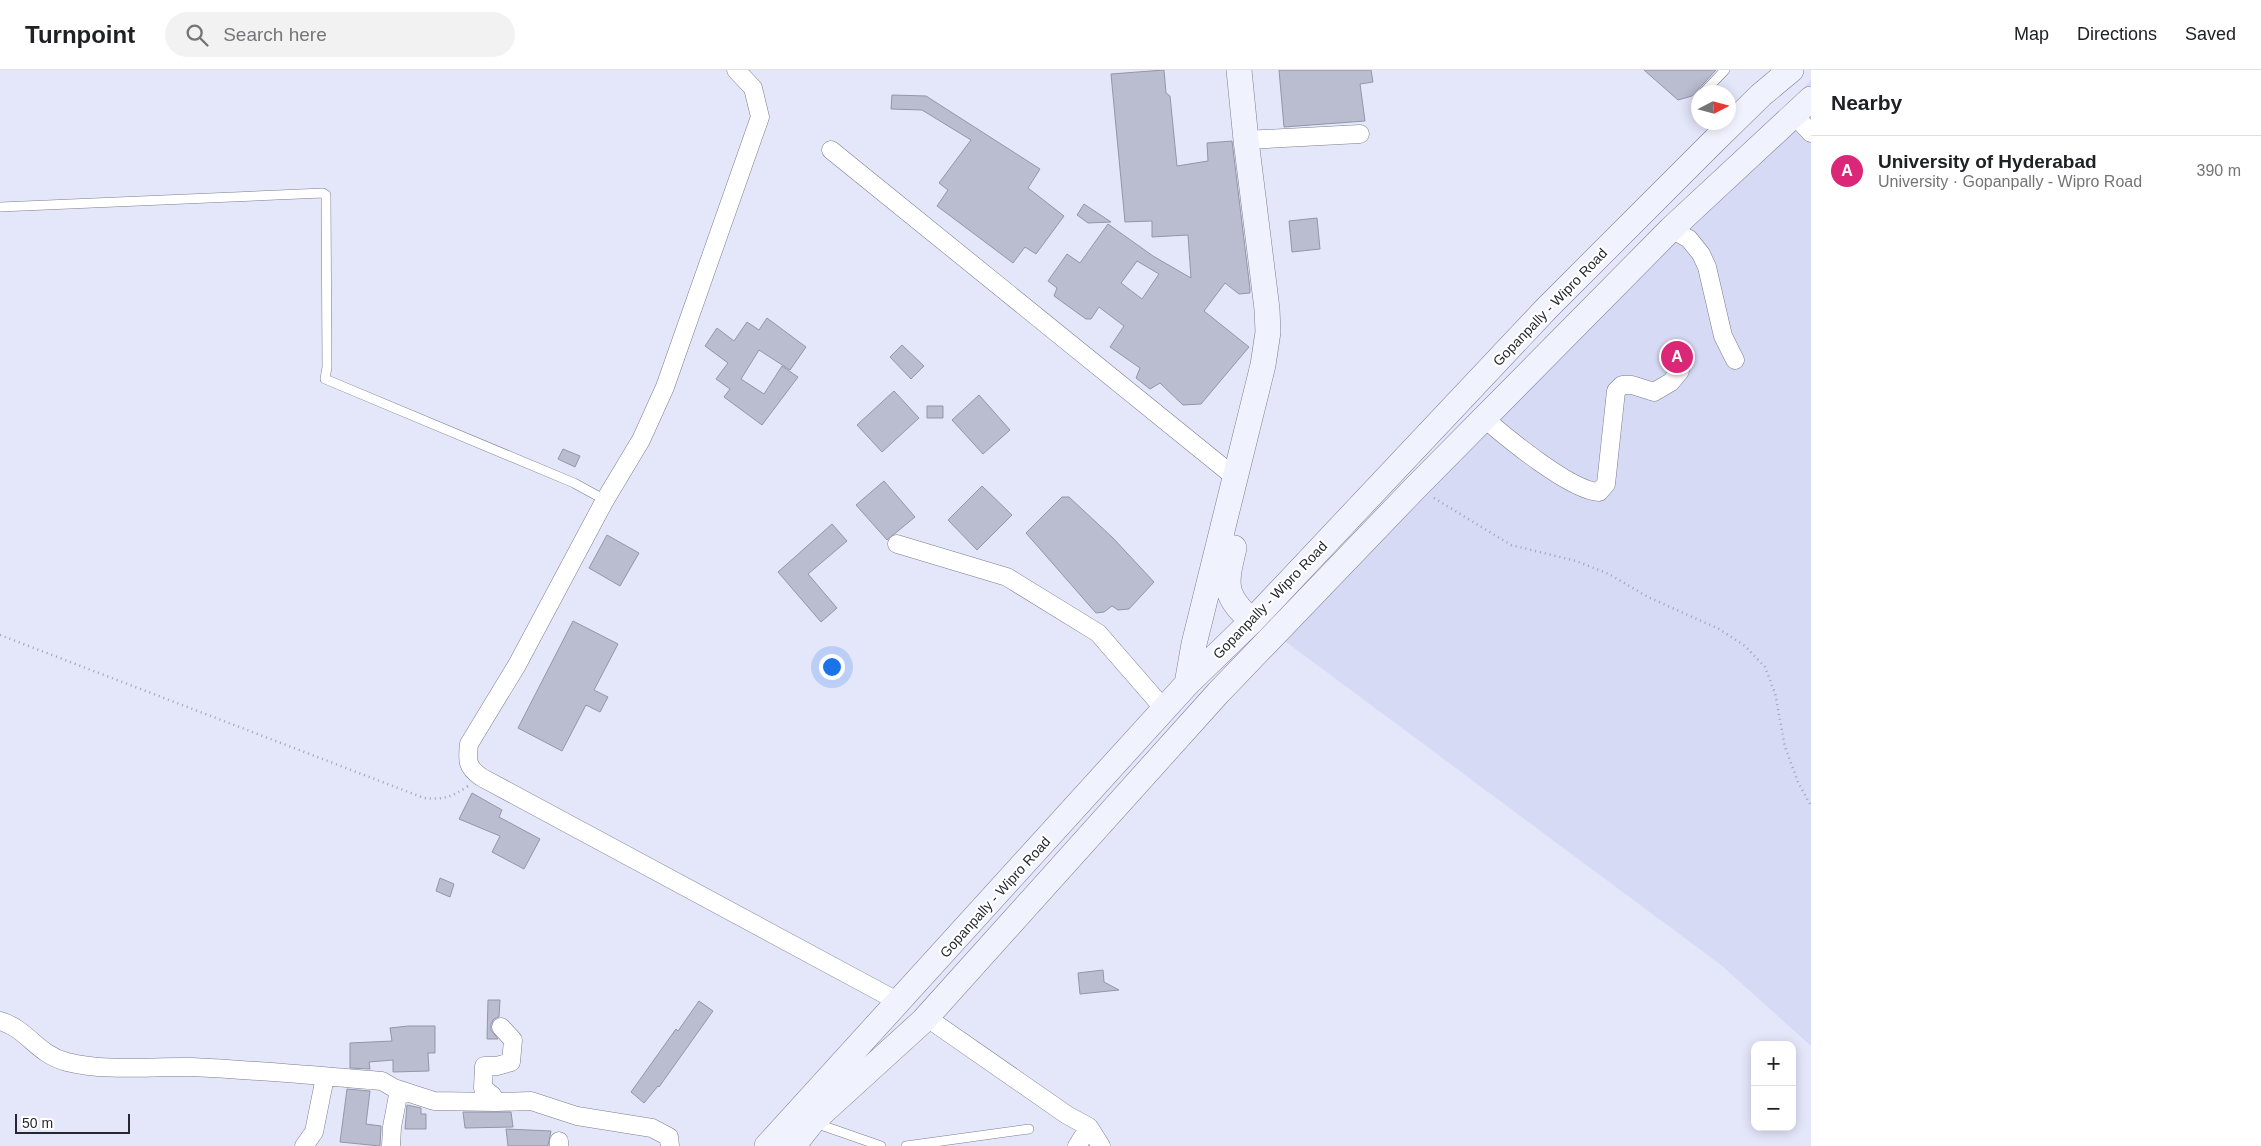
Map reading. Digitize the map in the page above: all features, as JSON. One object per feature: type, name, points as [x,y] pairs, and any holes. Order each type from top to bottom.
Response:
[{"type":"main road","points":[[1239,70],[1280,308],[1280,333],[1275,368],[1249,490],[1228,573],[1228,588],[1232,600],[1252,621]]},
{"type":"main road","points":[[1187,684],[1197,635],[1263,365],[1268,332],[1252,140],[1252,70]]},
{"type":"main road","name":"Gopanpally - Wipro Road","points":[[1736,117],[1791,70]]},
{"type":"main road","name":"Gopanpally - Wipro Road","points":[[793,1146],[812,1122],[926,1017],[1218,693],[1520,380],[1671,229],[1805,116]]},
{"type":"main road","name":"Gopanpally - Wipro Road","points":[[766,1146],[1187,684],[1252,621],[1499,359],[1722,130]]},
{"type":"main road","points":[[1499,359],[1520,380]]},
{"type":"main road","points":[[1479,380],[1493,410]]},
{"type":"street","points":[[736,70],[753,88],[760,117],[665,386],[640,440],[605,500],[516,665],[469,744],[468,758],[471,770],[481,777],[899,1002]]},
{"type":"street","points":[[1252,140],[1360,134]]},
{"type":"street","points":[[831,150],[1236,478]]},
{"type":"street","points":[[1671,229],[1689,239],[1701,254],[1707,267],[1723,336],[1735,360]]},
{"type":"street","points":[[1493,410],[1508,439],[1567,480],[1589,491],[1599,492],[1606,484],[1616,391],[1622,385],[1632,384],[1654,392],[1671,382],[1680,371]]},
{"type":"street","points":[[897,544],[1007,578],[1090,628],[1098,633],[1165,710]]},
{"type":"street","points":[[926,1017],[1067,1115],[1090,1127],[1102,1146]]},
{"type":"street","points":[[0,1021],[13,1025],[40,1050],[51,1057],[78,1064],[191,1067],[382,1081],[400,1090],[434,1101],[496,1102],[531,1100],[576,1116],[652,1128],[669,1137],[670,1146]]},
{"type":"street","points":[[496,1102],[492,1095],[483,1088],[484,1066],[497,1066],[511,1062],[513,1040],[501,1027]]},
{"type":"street","points":[[304,1146],[314,1132],[325,1077]]},
{"type":"street","points":[[391,1146],[392,1127],[400,1090]]},
{"type":"street","points":[[1077,1146],[1090,1127]]},
{"type":"lane","points":[[1711,85],[1725,70]]},
{"type":"lane","points":[[0,207],[323,193],[326,195],[327,368],[325,379],[574,484],[605,500]]},
{"type":"lane","points":[[812,1122],[881,1146]]},
{"type":"lane","points":[[906,1146],[1029,1129]]},
{"type":"path","points":[[1416,486],[1511,545],[1576,561],[1609,574],[1648,597],[1718,629],[1745,646],[1765,667],[1775,693],[1785,747],[1798,782],[1811,806]]},
{"type":"path","points":[[0,635],[424,798],[438,800],[452,797],[481,777]]},
{"type":"shaded area","points":[[1811,80],[1811,1046],[1721,965],[1274,633]]},
{"type":"building","points":[[1164,70],[1166,93],[1170,96],[1177,166],[1208,161],[1207,143],[1232,141],[1250,293],[1239,294],[1225,283],[1204,311],[1249,347],[1201,404],[1183,405],[1160,383],[1150,389],[1136,378],[1140,368],[1110,347],[1124,326],[1099,307],[1091,319],[1086,319],[1054,296],[1057,288],[1048,281],[1067,254],[1080,263],[1108,224],[1153,256],[1191,278],[1188,235],[1152,237],[1152,221],[1125,222],[1111,74]],"holes":[[[1137,261],[1159,274],[1142,299],[1121,283]]]},
{"type":"building","points":[[1279,70],[1371,70],[1373,82],[1360,84],[1365,121],[1284,127]]},
{"type":"building","points":[[1644,70],[1716,70],[1702,85],[1691,85],[1691,96],[1678,100]]},
{"type":"building","points":[[892,95],[926,96],[1040,169],[1028,188],[1064,216],[1036,254],[1025,247],[1013,263],[937,206],[948,190],[939,183],[971,140],[922,110],[891,109]]},
{"type":"building","points":[[1084,204],[1111,222],[1088,223],[1077,215]]},
{"type":"building","points":[[1317,218],[1320,249],[1292,252],[1289,221]]},
{"type":"building","points":[[767,318],[806,347],[790,370],[759,350],[741,379],[764,394],[782,366],[798,377],[762,425],[724,397],[730,389],[716,379],[728,363],[705,346],[717,328],[734,341],[747,322],[759,330]]},
{"type":"building","points":[[902,345],[924,366],[911,379],[890,357]]},
{"type":"building","points":[[894,391],[919,418],[882,452],[857,425]]},
{"type":"building","points":[[979,395],[1010,430],[983,454],[952,420]]},
{"type":"building","points":[[927,406],[943,406],[943,418],[927,418]]},
{"type":"building","points":[[563,449],[580,456],[575,467],[558,459]]},
{"type":"building","points":[[884,481],[915,517],[887,540],[856,505]]},
{"type":"building","points":[[982,486],[1012,515],[977,550],[948,520]]},
{"type":"building","points":[[1062,497],[1069,497],[1113,538],[1154,582],[1129,609],[1118,610],[1112,606],[1104,612],[1096,613],[1026,533]]},
{"type":"building","points":[[832,524],[847,541],[808,574],[837,608],[821,622],[778,572]]},
{"type":"building","points":[[607,535],[639,553],[620,586],[589,568]]},
{"type":"building","points":[[573,621],[618,644],[594,690],[608,697],[600,712],[586,705],[562,751],[518,728]]},
{"type":"building","points":[[472,793],[502,810],[499,817],[540,839],[524,869],[492,852],[500,836],[459,819]]},
{"type":"building","points":[[440,878],[454,884],[450,897],[436,891]]},
{"type":"building","points":[[1103,970],[1104,982],[1119,990],[1080,994],[1078,973]]},
{"type":"building","points":[[488,1000],[500,1000],[499,1017],[494,1019],[491,1024],[491,1030],[498,1039],[487,1039]]},
{"type":"building","points":[[699,1001],[713,1011],[659,1087],[644,1103],[631,1092],[676,1029],[678,1031]]},
{"type":"building","points":[[435,1026],[435,1053],[428,1053],[429,1071],[393,1072],[393,1060],[369,1062],[370,1069],[350,1068],[350,1043],[392,1041],[390,1028]]},
{"type":"building","points":[[347,1089],[370,1091],[366,1124],[381,1126],[380,1146],[340,1142]]},
{"type":"building","points":[[407,1105],[421,1108],[421,1114],[426,1114],[426,1129],[405,1129]]},
{"type":"building","points":[[463,1112],[511,1112],[513,1127],[465,1128]]},
{"type":"building","points":[[506,1129],[551,1131],[548,1146],[508,1146]]},
{"type":"place","name":"University of Hyderabad","points":[[1677,357]]}]
